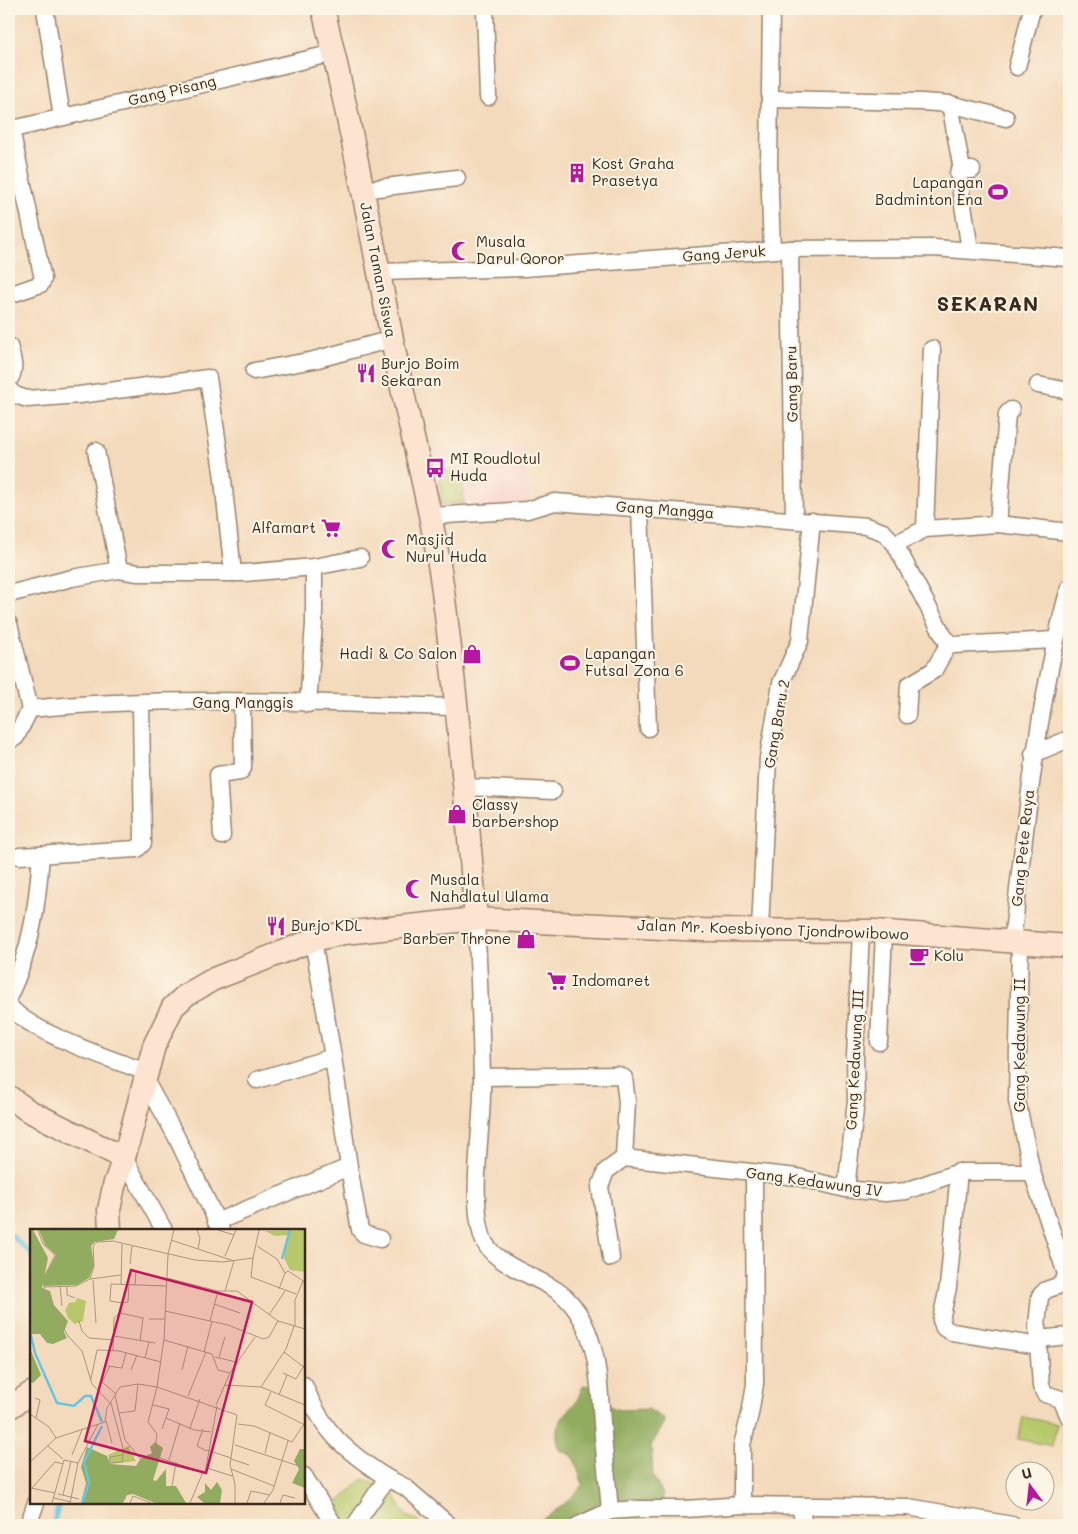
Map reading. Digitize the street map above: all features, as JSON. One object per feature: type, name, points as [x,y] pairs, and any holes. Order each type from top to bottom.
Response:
[{"type":"main road","name":"Jalan Taman Siswa","points":[[323,9],[334,52],[415,452],[431,516],[442,590],[465,787],[476,919]]},
{"type":"main road","name":"Jalan Mr. Koesbiyono Tjondrowibowo","points":[[110,1229],[109,1210],[112,1194],[162,1026],[173,1007],[186,995],[214,979],[312,940],[344,932],[476,919],[703,930],[884,932],[1069,946]]},
{"type":"main road","points":[[9,1096],[29,1111],[124,1158]]},
{"type":"main road","points":[[9,1408],[30,1394]]},
{"type":"street","points":[[45,9],[62,117]]},
{"type":"street","points":[[485,9],[488,97]]},
{"type":"street","points":[[771,9],[772,250]]},
{"type":"street","points":[[1018,67],[1032,9]]},
{"type":"street","name":"Gang Pisang","points":[[10,130],[334,52]]},
{"type":"street","points":[[770,99],[950,104],[1006,118]]},
{"type":"street","points":[[950,104],[967,170],[958,172],[970,250]]},
{"type":"street","points":[[9,295],[41,284],[43,278],[10,130]]},
{"type":"street","points":[[362,190],[457,178]]},
{"type":"street","name":"Gang Jeruk","points":[[379,272],[524,268],[790,249],[970,250],[1069,258]]},
{"type":"street","name":"Gang Baru","points":[[790,249],[794,519]]},
{"type":"street","points":[[254,371],[314,360],[392,339]]},
{"type":"street","points":[[9,346],[14,366],[13,374],[9,380]]},
{"type":"street","points":[[925,529],[932,349]]},
{"type":"street","points":[[9,390],[15,395],[26,399],[87,394],[208,378],[222,471],[233,573]]},
{"type":"street","points":[[1038,385],[1069,391]]},
{"type":"street","points":[[998,524],[1007,414],[1011,410]]},
{"type":"street","points":[[96,451],[120,570]]},
{"type":"street","name":"Gang Mangga","points":[[431,516],[527,510],[555,502],[794,519],[876,528],[884,532],[895,544],[949,642]]},
{"type":"street","points":[[640,508],[648,728]]},
{"type":"street","name":"Gang Baru 2","points":[[760,930],[768,758],[781,683],[800,641],[812,521]]},
{"type":"street","points":[[895,544],[925,529],[998,524],[1069,532]]},
{"type":"street","points":[[9,594],[72,578],[120,570],[138,572],[233,573],[314,567],[360,558]]},
{"type":"street","points":[[308,704],[314,624],[314,567]]},
{"type":"street","name":"Gang Pete Raya","points":[[1016,942],[1033,754],[1055,640],[1069,588]]},
{"type":"street","points":[[9,624],[30,708],[16,737],[9,741]]},
{"type":"street","points":[[907,715],[909,685],[934,670],[949,642],[953,645],[1055,640]]},
{"type":"street","points":[[222,836],[218,775],[240,772],[243,768],[242,702]]},
{"type":"street","name":"Gang Manggis","points":[[30,708],[75,704],[242,702],[456,707]]},
{"type":"street","points":[[18,856],[137,849],[143,843],[141,703]]},
{"type":"street","points":[[1033,754],[1069,740]]},
{"type":"street","points":[[465,787],[554,792]]},
{"type":"street","points":[[9,996],[21,970],[30,941],[36,911],[41,855]]},
{"type":"street","points":[[476,919],[482,1005],[482,1078],[478,1180],[482,1236],[487,1247],[508,1264],[536,1277],[567,1298],[581,1318],[595,1354],[610,1511]]},
{"type":"street","name":"Gang Kedawung III","points":[[846,1189],[856,1101],[855,1056],[861,931]]},
{"type":"street","points":[[878,1042],[884,932]]},
{"type":"street","points":[[312,940],[334,1057],[349,1167],[360,1230],[364,1234],[380,1240]]},
{"type":"street","name":"Gang Kedawung II","points":[[1016,942],[1017,1102],[1032,1172],[1066,1267],[1065,1279],[1058,1286],[1046,1290],[1040,1296],[1038,1343]]},
{"type":"street","points":[[9,1005],[14,1012],[53,1035],[146,1076],[218,1226],[349,1167]]},
{"type":"street","points":[[257,1080],[334,1057]]},
{"type":"street","points":[[482,1078],[618,1075],[624,1078],[627,1102],[624,1158],[606,1171],[600,1187],[611,1258]]},
{"type":"street","points":[[124,1158],[163,1229]]},
{"type":"street","name":"Gang Kedawung IV","points":[[624,1158],[797,1177],[846,1189],[885,1193],[906,1191],[959,1172],[1032,1172]]},
{"type":"street","points":[[959,1172],[948,1287],[941,1320],[944,1328],[952,1332],[1038,1343],[1069,1336]]},
{"type":"street","points":[[742,1505],[742,1444],[755,1384],[754,1173]]},
{"type":"street","points":[[1038,1343],[1041,1389],[1044,1394],[1061,1399],[1069,1418]]},
{"type":"street","points":[[305,1386],[312,1404],[329,1433],[361,1461],[405,1487],[449,1525]]},
{"type":"street","points":[[305,1478],[334,1525]]},
{"type":"street","points":[[355,1525],[387,1478]]},
{"type":"street","points":[[28,1525],[36,1504]]},
{"type":"street","points":[[579,1525],[610,1511],[742,1505],[908,1507],[1012,1525]]},
{"type":"street","points":[[800,1506],[804,1525]]},
{"type":"shaded area","points":[[525,445],[529,499],[506,509],[435,512],[430,452]]},
{"type":"green space","points":[[462,470],[464,503],[441,504],[440,471]]},
{"type":"green space","points":[[584,1385],[591,1386],[612,1407],[619,1410],[648,1409],[664,1419],[663,1426],[651,1445],[653,1476],[663,1495],[663,1503],[649,1510],[640,1525],[528,1525],[558,1509],[583,1485],[573,1456],[560,1450],[557,1433],[560,1422],[577,1400]]},
{"type":"green space","points":[[1023,1417],[1057,1424],[1052,1446],[1018,1439]]},
{"type":"green space","points":[[363,1479],[392,1491],[406,1516],[417,1520],[420,1525],[314,1525]]},
{"type":"waterway","points":[[9,1233],[30,1253]]},
{"type":"waterway","points":[[53,1525],[59,1504]]},
{"type":"place","name":"Kost Graha Prasetya","points":[[577,173]]},
{"type":"place","name":"Lapangan Badminton Ena","points":[[998,192]]},
{"type":"place","name":"Musala Darul Qoror","points":[[461,251]]},
{"type":"place","name":"Burjo Boim Sekaran","points":[[366,373]]},
{"type":"place","name":"MI Roudlotul Huda","points":[[435,468]]},
{"type":"place","name":"Alfamart","points":[[331,528]]},
{"type":"place","name":"Masjid Nurul Huda","points":[[391,549]]},
{"type":"place","name":"Hadi & Co Salon","points":[[472,654]]},
{"type":"place","name":"Lapangan Futsal Zona 6","points":[[570,663]]},
{"type":"place","name":"Classy barbershop","points":[[457,814]]},
{"type":"place","name":"Musala Nahdlatul Ulama","points":[[415,889]]},
{"type":"place","name":"Burjo KDL","points":[[276,926]]},
{"type":"place","name":"Barber Throne","points":[[526,939]]},
{"type":"place","name":"Kolu","points":[[919,956]]},
{"type":"place","name":"Indomaret","points":[[557,981]]},
{"type":"district","name":"SEKARAN","points":[[988,304]]}]
